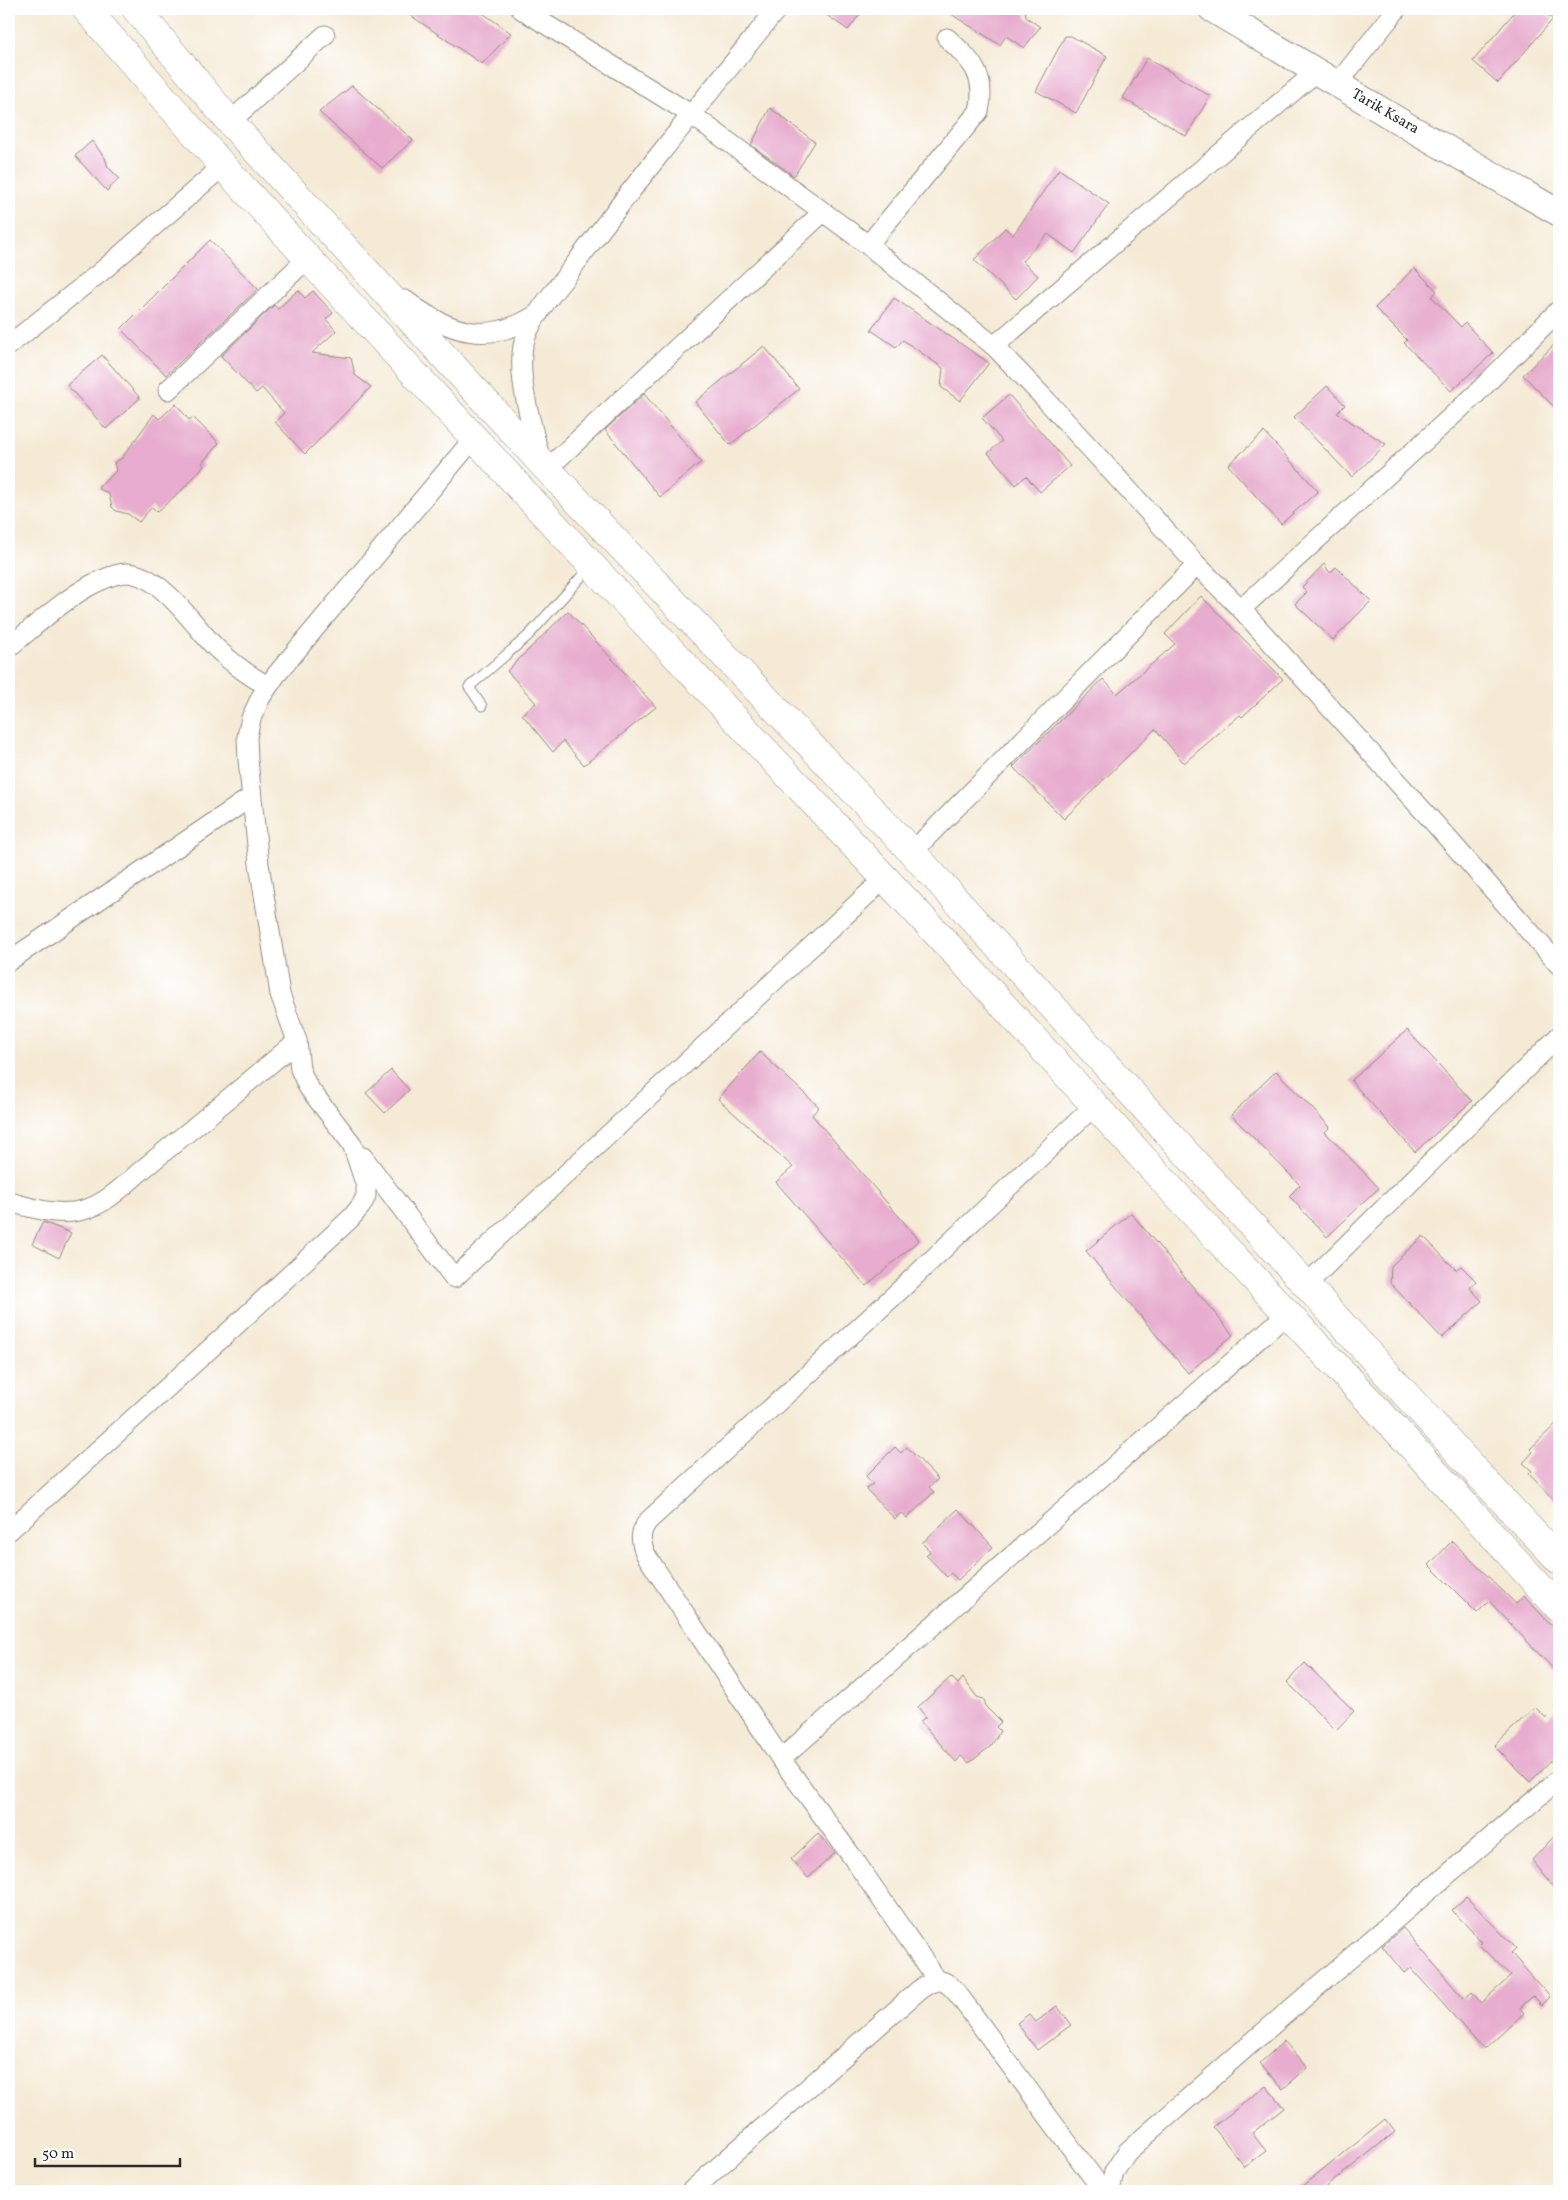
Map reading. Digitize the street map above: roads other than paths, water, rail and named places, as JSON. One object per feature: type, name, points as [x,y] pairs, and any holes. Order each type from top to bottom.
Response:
[{"type":"highway","points":[[86,9],[223,166],[885,878],[1559,1608]]},
{"type":"highway","points":[[136,9],[230,122],[544,465],[912,852],[1559,1560]]},
{"type":"main road","name":"Tarik Ksara","points":[[1212,9],[1559,213]]},
{"type":"street","points":[[521,9],[692,115],[868,245],[947,306],[994,346],[1197,565],[1241,609],[1436,825],[1559,965]]},
{"type":"street","points":[[776,9],[593,240],[540,312],[529,331],[522,361],[525,393],[544,465],[824,212]]},
{"type":"street","points":[[994,346],[1327,78],[1397,9]]},
{"type":"street","points":[[230,122],[325,34]]},
{"type":"street","points":[[868,245],[979,111],[982,98],[977,71],[967,56],[947,38]]},
{"type":"street","points":[[9,346],[102,270],[223,166]]},
{"type":"street","points":[[168,390],[308,258]]},
{"type":"street","points":[[366,270],[424,315],[446,327],[480,333],[498,332],[528,320],[540,312]]},
{"type":"street","points":[[1241,609],[1476,394],[1559,310]]},
{"type":"street","points":[[474,438],[268,686],[251,718],[248,737],[251,797],[259,864],[280,994],[297,1041],[300,1069],[308,1087],[454,1278],[885,878]]},
{"type":"street","points":[[912,852],[1197,565]]},
{"type":"street","points":[[9,647],[91,585],[127,573],[141,576],[156,585],[171,598],[216,648],[249,676],[268,686]]},
{"type":"street","points":[[9,961],[251,797]]},
{"type":"street","points":[[1306,1285],[1559,1036]]},
{"type":"street","points":[[9,1202],[55,1212],[71,1212],[95,1205],[108,1197],[170,1147],[297,1041]]},
{"type":"street","points":[[937,1980],[853,1858],[781,1759],[646,1555],[640,1537],[642,1529],[648,1521],[905,1286],[1095,1106]]},
{"type":"street","points":[[9,1531],[351,1218],[363,1201],[366,1186],[352,1144]]},
{"type":"street","points":[[781,1759],[1287,1314]]},
{"type":"street","points":[[1110,2191],[1114,2172],[1127,2152],[1559,1778]]},
{"type":"street","points":[[691,2191],[919,1990],[937,1980],[945,1981],[960,1997],[1103,2191]]},
{"type":"lane","points":[[482,706],[469,687],[529,635],[592,565]]}]
